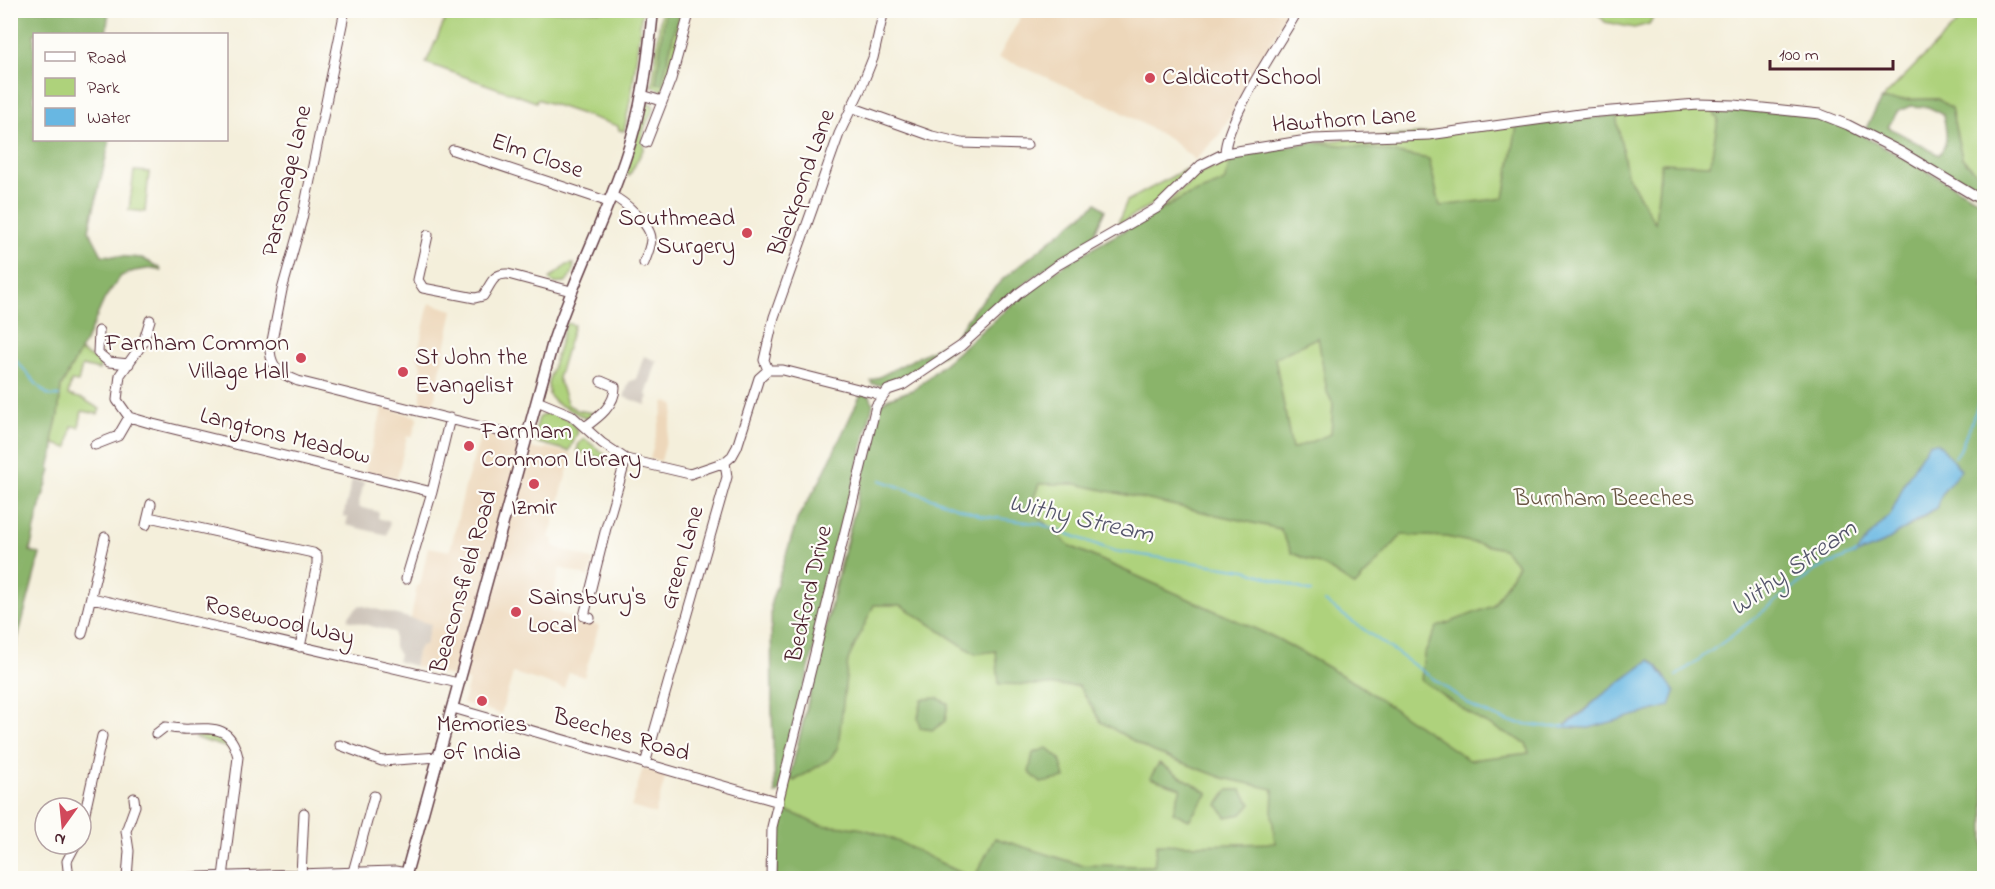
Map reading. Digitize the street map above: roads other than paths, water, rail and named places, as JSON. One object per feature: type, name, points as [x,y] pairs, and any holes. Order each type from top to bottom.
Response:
[{"type":"main road","name":"Beaconsfield Road","points":[[406,876],[553,342],[571,291],[626,157],[642,95],[653,10]]},
{"type":"street","name":"Parsonage Lane","points":[[345,10],[302,219],[282,290],[270,351],[271,359],[276,370],[298,381],[450,418]]},
{"type":"street","points":[[646,143],[671,79],[690,10]]},
{"type":"street","name":"Blackpond Lane","points":[[768,370],[764,360],[774,317],[839,134],[873,58],[884,10]]},
{"type":"street","points":[[1225,153],[1225,141],[1240,110],[1298,10]]},
{"type":"street","points":[[642,95],[662,101]]},
{"type":"street","name":"Hawthorn Lane","points":[[882,396],[888,390],[903,385],[961,346],[1019,293],[1056,266],[1157,208],[1201,165],[1225,153],[1313,139],[1429,135],[1587,113],[1697,104],[1734,105],[1820,114],[1894,148],[1973,195],[1984,199]]},
{"type":"street","points":[[851,107],[932,136],[962,143],[1027,145]]},
{"type":"street","name":"Elm Close","points":[[453,150],[628,205],[648,231],[651,239],[644,263]]},
{"type":"street","points":[[428,236],[418,280],[423,288],[475,298],[483,296],[493,278],[500,273],[571,291]]},
{"type":"street","points":[[95,445],[118,435],[129,417],[117,400],[120,375],[143,343],[150,320]]},
{"type":"street","points":[[99,331],[98,353],[109,362],[129,363]]},
{"type":"street","points":[[768,370],[783,370],[882,396]]},
{"type":"street","name":"Green Lane","points":[[645,764],[727,477],[725,462],[737,447],[759,378],[768,370]]},
{"type":"street","points":[[585,427],[610,404],[615,391],[615,387],[601,381]]},
{"type":"street","name":"Bedford Drive","points":[[771,879],[772,827],[857,478],[876,406],[882,396]]},
{"type":"street","points":[[537,401],[571,415],[602,443],[626,459],[690,474],[725,462]]},
{"type":"street","name":"Langtons Meadow","points":[[129,417],[432,492]]},
{"type":"street","points":[[406,579],[432,492],[450,418],[526,438]]},
{"type":"street","points":[[583,617],[626,459]]},
{"type":"street","points":[[151,504],[147,521],[314,553],[317,556],[317,564],[300,647]]},
{"type":"street","points":[[82,634],[106,550],[105,537]]},
{"type":"street","name":"Rosewood Way","points":[[92,598],[458,683]]},
{"type":"street","name":"Beeches Road","points":[[453,708],[779,802]]},
{"type":"street","points":[[160,717],[165,727]]},
{"type":"street","points":[[156,734],[165,727],[188,730],[212,728],[226,733],[236,749],[238,757],[223,877]]},
{"type":"street","points":[[89,796],[102,736]]},
{"type":"street","points":[[340,745],[382,761],[438,757]]},
{"type":"street","points":[[353,872],[375,796]]},
{"type":"street","points":[[127,879],[129,850],[126,831],[135,806],[135,798]]},
{"type":"street","points":[[301,875],[304,813]]},
{"type":"street","points":[[69,879],[67,861],[70,856]]},
{"type":"street","points":[[171,879],[395,871],[406,876]]},
{"type":"water","points":[[1929,443],[1938,443],[1961,470],[1943,492],[1936,508],[1880,545],[1854,555],[1891,514],[1906,480]]},
{"type":"water","points":[[1650,660],[1657,666],[1675,692],[1670,706],[1589,728],[1562,727],[1574,720],[1601,696]]},
{"type":"waterway","points":[[10,325],[15,329]]},
{"type":"waterway","points":[[10,355],[45,393],[59,396]]},
{"type":"waterway","name":"Withy Stream","points":[[1955,457],[1984,391]]},
{"type":"waterway","name":"Withy Stream","points":[[880,480],[982,516],[1041,524],[1114,551],[1245,570],[1311,592]]},
{"type":"waterway","name":"Withy Stream","points":[[1676,676],[1816,570],[1856,553]]},
{"type":"waterway","name":"Withy Stream","points":[[1325,602],[1476,709],[1509,722],[1550,727],[1565,726]]},
{"type":"place","name":"Caldicott School","points":[[1150,78]]},
{"type":"place","name":"Southmead Surgery","points":[[747,233]]},
{"type":"place","name":"Farnham Common Village Hall","points":[[301,358]]},
{"type":"place","name":"St John the Evangelist","points":[[403,372]]},
{"type":"place","name":"Farnham Common Library","points":[[469,446]]},
{"type":"place","name":"Izmir","points":[[534,484]]},
{"type":"place","name":"Sainsbury's Local","points":[[516,612]]},
{"type":"place","name":"Memories of India","points":[[482,701]]},
{"type":"park label","name":"Burnham Beeches","points":[[1604,499]]}]
